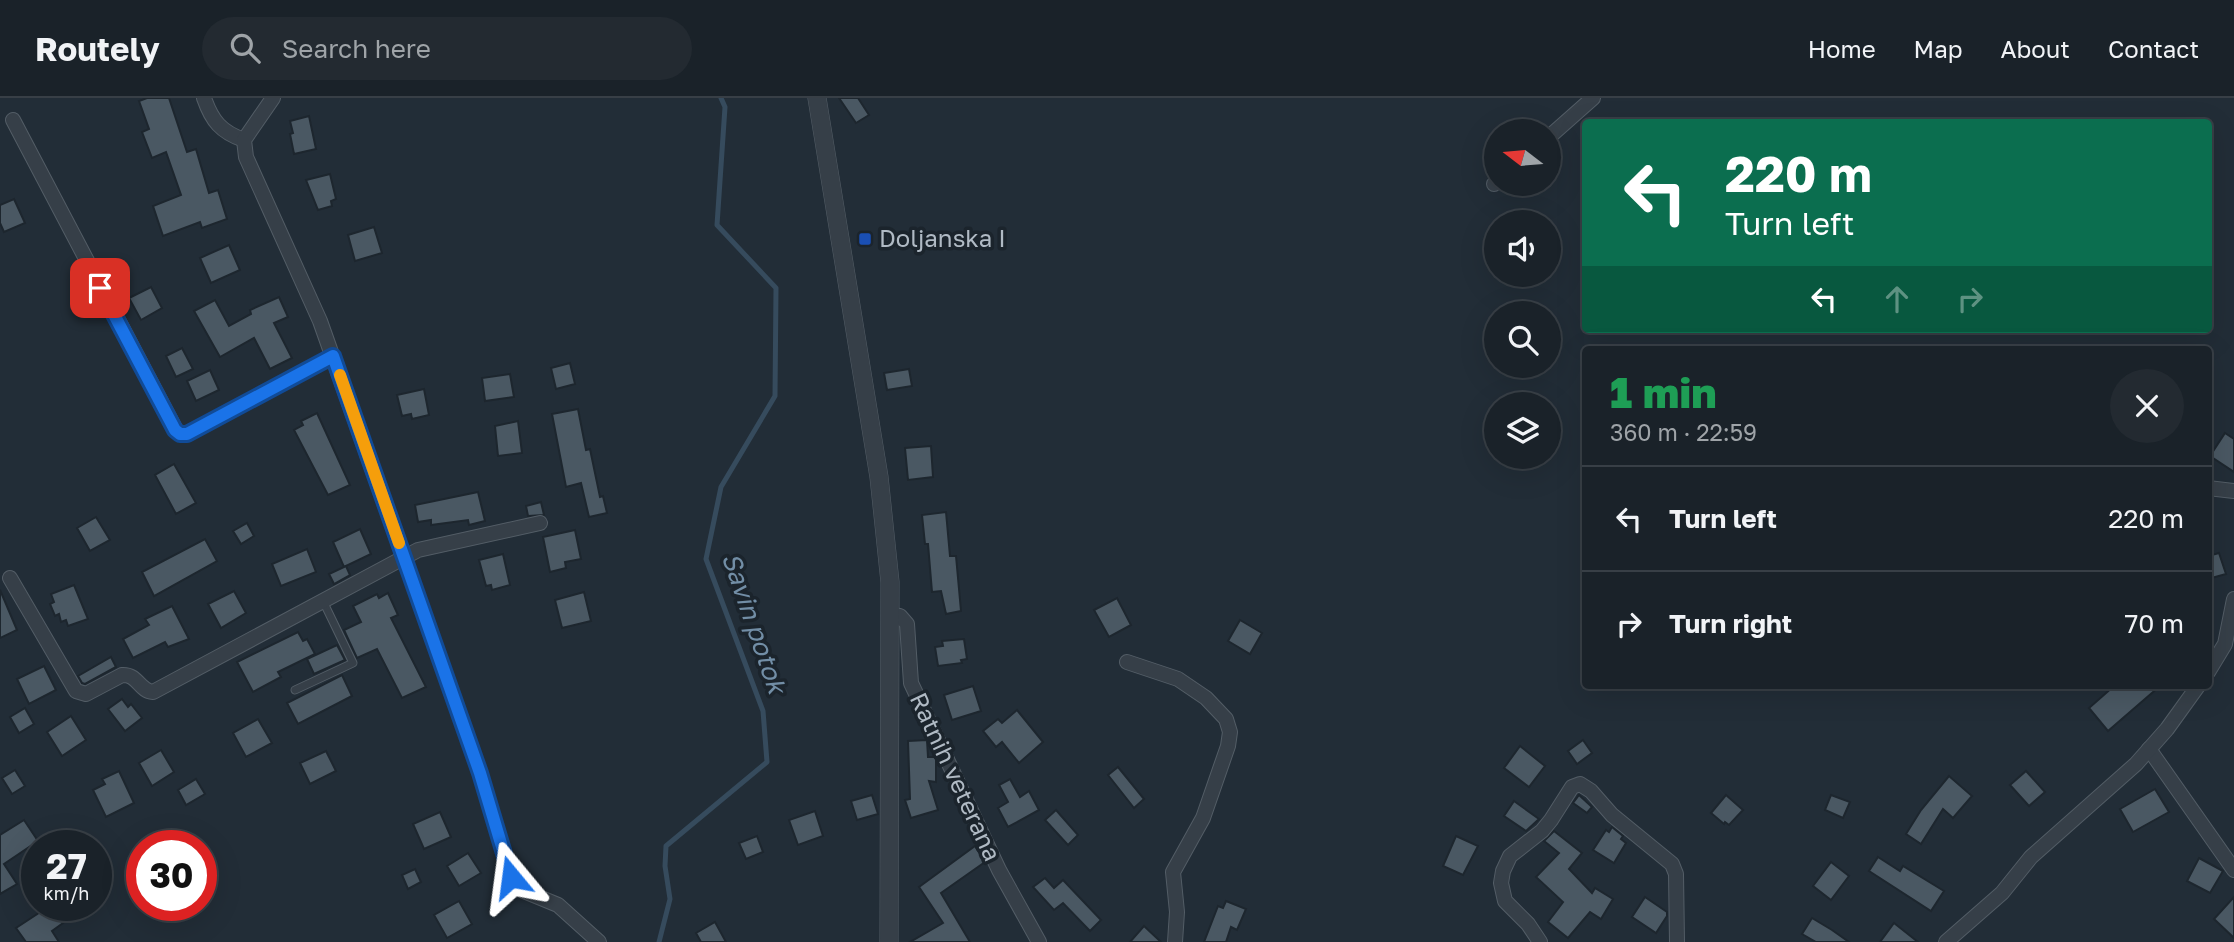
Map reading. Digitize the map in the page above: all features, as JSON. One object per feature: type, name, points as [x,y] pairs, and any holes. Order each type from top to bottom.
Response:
[{"type":"street","points":[[204,98],[215,124],[244,139]]},
{"type":"street","points":[[273,98],[244,139],[246,158],[320,321],[333,356],[480,773],[511,877],[519,889],[558,905],[599,942]]},
{"type":"street","points":[[817,98],[879,477],[890,582],[889,942]]},
{"type":"street","points":[[1561,126],[1593,98]]},
{"type":"street","points":[[13,120],[177,432],[187,434],[333,356]]},
{"type":"street","points":[[2212,488],[2234,491]]},
{"type":"street","points":[[10,578],[74,689],[82,694],[128,674],[136,678],[148,691],[153,692],[418,550],[540,523]]},
{"type":"street","points":[[2212,665],[2225,644],[2233,609]]},
{"type":"street","name":"Ratnih veterana","points":[[890,614],[900,616],[907,624],[911,683],[999,870],[1039,942]]},
{"type":"street","points":[[1126,662],[1178,679],[1197,692],[1226,719],[1230,732],[1228,746],[1203,818],[1174,872],[1177,912],[1175,942]]},
{"type":"street","points":[[1946,942],[2002,893],[2031,857],[2136,764],[2168,729],[2196,689]]},
{"type":"street","points":[[2149,749],[2234,870]]},
{"type":"street","points":[[1540,942],[1528,924],[1505,901],[1501,883],[1503,871],[1510,856],[1542,831],[1572,787],[1580,784],[1672,864],[1676,874],[1677,942]]},
{"type":"lane","points":[[295,690],[353,663],[323,601]]},
{"type":"building","points":[[147,98],[169,98],[187,152],[196,149],[209,193],[218,190],[227,219],[202,228],[200,222],[163,236],[153,206],[181,195],[166,152],[152,158],[142,132],[149,129],[139,101]]},
{"type":"building","points":[[839,98],[858,98],[869,115],[856,123]]},
{"type":"building","points":[[309,116],[316,149],[294,154],[290,121]]},
{"type":"building","points":[[330,174],[336,199],[331,201],[332,206],[318,210],[306,180]]},
{"type":"building","points":[[14,199],[25,223],[4,232],[0,223],[0,205]]},
{"type":"building","points":[[374,227],[382,253],[355,261],[348,235]]},
{"type":"building","points":[[229,245],[240,270],[211,283],[200,258]]},
{"type":"building","points":[[151,287],[162,308],[141,320],[129,298]]},
{"type":"building","points":[[279,297],[288,317],[274,323],[292,358],[270,369],[254,338],[220,357],[194,311],[215,300],[229,326],[251,314],[250,310]]},
{"type":"building","points":[[182,348],[193,369],[176,377],[166,356]]},
{"type":"building","points":[[570,363],[575,384],[556,389],[551,368]]},
{"type":"building","points":[[909,369],[912,386],[887,390],[884,373]]},
{"type":"building","points":[[210,370],[219,390],[196,401],[187,381]]},
{"type":"building","points":[[510,374],[514,397],[485,401],[482,378]]},
{"type":"building","points":[[424,389],[429,415],[412,419],[411,414],[402,416],[397,395]]},
{"type":"building","points":[[578,409],[586,450],[590,449],[600,497],[603,496],[607,513],[589,517],[581,483],[566,487],[552,414]]},
{"type":"building","points":[[317,413],[350,485],[328,495],[294,430],[303,425],[301,421]]},
{"type":"building","points":[[518,421],[522,453],[498,456],[495,426]]},
{"type":"building","points":[[2225,433],[2234,439],[2234,472],[2212,457]]},
{"type":"building","points":[[931,446],[933,477],[908,480],[905,448]]},
{"type":"building","points":[[174,464],[196,503],[176,514],[155,475]]},
{"type":"building","points":[[478,492],[485,521],[469,525],[468,520],[431,525],[431,520],[418,522],[415,505]]},
{"type":"building","points":[[541,502],[544,515],[528,516],[526,506]]},
{"type":"building","points":[[946,512],[950,556],[956,556],[961,611],[946,614],[941,591],[932,592],[928,544],[925,544],[922,515]]},
{"type":"building","points":[[96,517],[110,540],[90,551],[77,528]]},
{"type":"building","points":[[247,523],[254,536],[241,544],[233,531]]},
{"type":"building","points":[[360,529],[371,554],[344,567],[333,542]]},
{"type":"building","points":[[575,530],[581,559],[565,562],[566,568],[550,572],[543,537]]},
{"type":"building","points":[[205,539],[217,561],[154,596],[142,572]]},
{"type":"building","points":[[307,549],[316,572],[281,586],[272,564]]},
{"type":"building","points":[[2219,553],[2226,574],[2212,578],[2212,555]]},
{"type":"building","points":[[503,554],[510,585],[492,590],[491,585],[486,586],[479,560]]},
{"type":"building","points":[[346,566],[350,575],[334,584],[329,574]]},
{"type":"building","points":[[74,585],[88,619],[68,626],[66,620],[61,622],[59,614],[55,616],[50,604],[54,602],[51,594]]},
{"type":"building","points":[[0,590],[17,630],[0,638]]},
{"type":"building","points":[[234,591],[246,613],[221,628],[208,604]]},
{"type":"building","points":[[584,592],[591,621],[562,628],[555,600]]},
{"type":"building","points":[[388,593],[398,615],[391,618],[426,687],[402,698],[377,649],[357,658],[344,630],[361,622],[353,606],[377,594],[379,598]]},
{"type":"building","points":[[1117,598],[1131,625],[1109,637],[1094,610]]},
{"type":"building","points":[[172,606],[189,639],[168,647],[165,642],[133,658],[123,639],[149,625],[145,619]]},
{"type":"building","points":[[1240,620],[1262,633],[1250,654],[1228,641]]},
{"type":"building","points":[[298,632],[303,641],[307,639],[315,654],[278,672],[281,677],[253,692],[237,662]]},
{"type":"building","points":[[964,639],[967,659],[961,660],[962,663],[938,666],[935,647],[943,646],[942,641]]},
{"type":"building","points":[[337,645],[345,660],[314,674],[307,659]]},
{"type":"building","points":[[111,657],[116,667],[85,684],[82,683],[78,676]]},
{"type":"building","points":[[44,666],[56,690],[29,704],[17,679]]},
{"type":"building","points":[[342,675],[352,696],[298,724],[287,703]]},
{"type":"building","points":[[973,686],[981,711],[952,720],[944,695]]},
{"type":"building","points":[[2111,689],[2157,689],[2108,731],[2089,708]]},
{"type":"building","points":[[122,699],[128,707],[131,704],[142,718],[125,731],[108,709]]},
{"type":"building","points":[[25,708],[34,724],[19,733],[10,717]]},
{"type":"building","points":[[1017,710],[1043,742],[1019,763],[1002,742],[996,747],[983,731],[998,719],[1002,723]]},
{"type":"building","points":[[71,716],[86,740],[62,756],[47,732]]},
{"type":"building","points":[[258,719],[272,743],[246,757],[233,733]]},
{"type":"building","points":[[927,740],[928,757],[935,757],[936,760],[936,782],[929,781],[938,810],[911,818],[905,800],[910,799],[908,741]]},
{"type":"building","points":[[1583,740],[1592,753],[1577,764],[1568,751]]},
{"type":"building","points":[[1520,746],[1545,766],[1529,787],[1504,768]]},
{"type":"building","points":[[161,750],[174,772],[152,786],[139,763]]},
{"type":"building","points":[[326,751],[336,771],[310,784],[300,763]]},
{"type":"building","points":[[1118,767],[1144,799],[1134,808],[1108,775]]},
{"type":"building","points":[[15,770],[25,786],[12,794],[2,778]]},
{"type":"building","points":[[119,771],[134,803],[106,817],[93,790],[105,784],[102,779]]},
{"type":"building","points":[[2026,771],[2045,792],[2029,806],[2010,785]]},
{"type":"building","points":[[1949,776],[1972,796],[1953,818],[1943,809],[1921,844],[1906,834],[1921,810]]},
{"type":"building","points":[[196,779],[205,794],[186,805],[178,790]]},
{"type":"building","points":[[1010,779],[1020,797],[1029,791],[1039,810],[1008,827],[998,808],[1008,802],[999,785]]},
{"type":"building","points":[[2155,789],[2169,812],[2133,832],[2120,809]]},
{"type":"building","points":[[872,795],[878,814],[857,820],[851,801]]},
{"type":"building","points":[[1579,795],[1592,807],[1587,813],[1573,803]]},
{"type":"building","points":[[1726,795],[1743,810],[1729,825],[1711,813]]},
{"type":"building","points":[[1831,795],[1850,802],[1843,818],[1825,810]]},
{"type":"building","points":[[1514,801],[1539,819],[1526,831],[1504,816]]},
{"type":"building","points":[[1056,810],[1078,835],[1068,845],[1045,820]]},
{"type":"building","points":[[815,811],[823,836],[798,845],[789,820]]},
{"type":"building","points":[[440,812],[451,837],[424,849],[413,824]]},
{"type":"building","points":[[24,820],[31,830],[21,830],[21,852],[4,864],[17,884],[0,894],[0,835]]},
{"type":"building","points":[[1612,827],[1623,836],[1621,839],[1626,843],[1614,863],[1593,850],[1606,830],[1609,832]]},
{"type":"building","points":[[1554,831],[1582,853],[1569,869],[1592,893],[1595,888],[1613,899],[1601,919],[1590,912],[1568,938],[1548,922],[1563,902],[1536,877],[1559,853],[1544,841]]},
{"type":"building","points":[[757,836],[763,852],[746,859],[739,843]]},
{"type":"building","points":[[1456,836],[1478,846],[1463,875],[1443,866]]},
{"type":"building","points":[[975,846],[985,862],[941,893],[970,942],[910,942],[943,923],[919,887]]},
{"type":"building","points":[[468,853],[481,873],[459,886],[447,866]]},
{"type":"building","points":[[1878,857],[1900,871],[1903,866],[1944,891],[1931,911],[1869,871]]},
{"type":"building","points":[[2199,858],[2223,871],[2210,893],[2187,881]]},
{"type":"building","points":[[1831,862],[1849,876],[1831,900],[1813,886]]},
{"type":"building","points":[[415,869],[421,882],[408,889],[402,875]]},
{"type":"building","points":[[1045,878],[1054,888],[1063,880],[1101,920],[1090,931],[1063,903],[1054,910],[1033,887]]},
{"type":"building","points":[[1645,897],[1667,912],[1656,933],[1632,917]]},
{"type":"building","points":[[2234,897],[2234,938],[2214,919]]},
{"type":"building","points":[[459,901],[472,924],[447,938],[434,915]]},
{"type":"building","points":[[1226,901],[1246,909],[1237,930],[1231,927],[1226,942],[1204,942],[1218,906],[1223,908]]},
{"type":"building","points":[[1812,918],[1849,942],[1816,942],[1802,934]]},
{"type":"building","points":[[27,921],[66,921],[52,931],[59,942],[26,942],[16,928]]},
{"type":"building","points":[[715,922],[726,942],[701,942],[696,933]]},
{"type":"building","points":[[1894,923],[1918,942],[1880,942]]},
{"type":"building","points":[[1144,926],[1161,942],[1130,942]]},
{"type":"waterway","name":"Savin potok","points":[[659,942],[670,899],[665,866],[666,846],[767,762],[763,711],[706,559],[721,487],[775,396],[776,288],[717,225],[725,107],[721,98]]},
{"type":"slow traffic","points":[[340,375],[399,543]]},
{"type":"place","name":"Doljanska I","points":[[865,239]]},
{"type":"route","points":[[100,288],[175,430],[180,434],[187,434],[333,356],[480,773],[511,877]]}]
